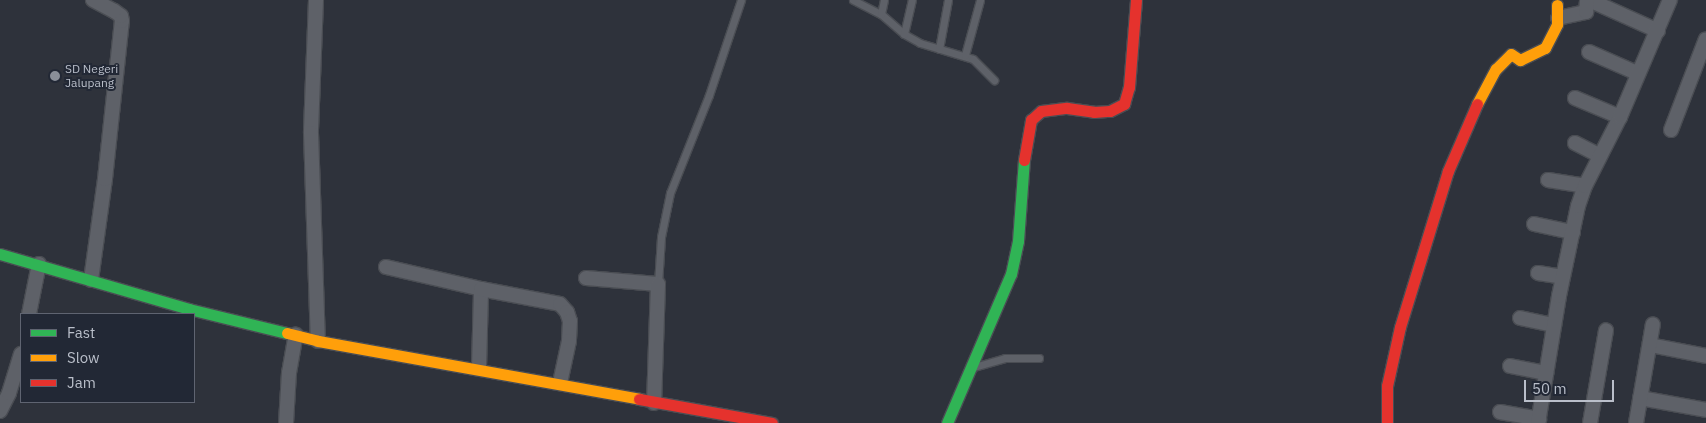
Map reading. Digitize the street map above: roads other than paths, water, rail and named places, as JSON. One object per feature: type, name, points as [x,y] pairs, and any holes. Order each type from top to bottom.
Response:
[{"type":"street","points":[[90,280],[105,179],[122,20],[121,16],[114,11],[93,0]]},
{"type":"street","points":[[316,0],[311,133],[318,341]]},
{"type":"street","points":[[947,423],[1011,274],[1018,242],[1026,141],[1031,120],[1041,111],[1052,109],[1067,108],[1110,112],[1124,104],[1129,87],[1136,0]]},
{"type":"street","points":[[1500,412],[1539,421],[1563,277],[1585,186],[1620,117],[1637,73],[1658,31],[1670,0]]},
{"type":"street","points":[[1387,423],[1387,386],[1400,327],[1448,171],[1465,131],[1496,69],[1510,54],[1520,60],[1545,48],[1557,12],[1586,12],[1592,1],[1658,31]]},
{"type":"street","points":[[1670,130],[1706,39]]},
{"type":"street","points":[[1589,52],[1637,73]]},
{"type":"street","points":[[1575,98],[1620,117]]},
{"type":"street","points":[[1575,143],[1600,156]]},
{"type":"street","points":[[1548,180],[1585,186]]},
{"type":"street","points":[[1534,224],[1573,232]]},
{"type":"street","points":[[0,254],[189,309],[318,341],[479,368],[654,403],[772,423]]},
{"type":"street","points":[[29,313],[39,264]]},
{"type":"street","points":[[386,266],[481,289],[560,304],[567,312],[570,321],[569,341],[560,384]]},
{"type":"street","points":[[1538,273],[1563,277]]},
{"type":"street","points":[[586,278],[658,284],[654,403]]},
{"type":"street","points":[[479,368],[481,289]]},
{"type":"street","points":[[1520,318],[1554,325]]},
{"type":"street","points":[[1636,423],[1653,324]]},
{"type":"street","points":[[1590,423],[1606,330]]},
{"type":"street","points":[[286,423],[290,373],[296,335]]},
{"type":"street","points":[[1650,345],[1706,356]]},
{"type":"street","points":[[0,411],[9,393],[20,357]]},
{"type":"street","points":[[1510,366],[1546,373]]},
{"type":"street","points":[[1640,398],[1706,410]]},
{"type":"lane","points":[[658,284],[661,237],[670,194],[710,94],[741,0]]},
{"type":"lane","points":[[853,0],[881,14],[904,34],[939,49],[965,55],[979,64],[994,80]]},
{"type":"lane","points":[[881,14],[884,0]]},
{"type":"lane","points":[[904,34],[912,0]]},
{"type":"lane","points":[[939,49],[948,0]]},
{"type":"lane","points":[[965,55],[980,0]]},
{"type":"lane","points":[[971,368],[1005,358],[1039,358]]},
{"type":"place","name":"SD Negeri Jalupang","points":[[55,76]]}]
